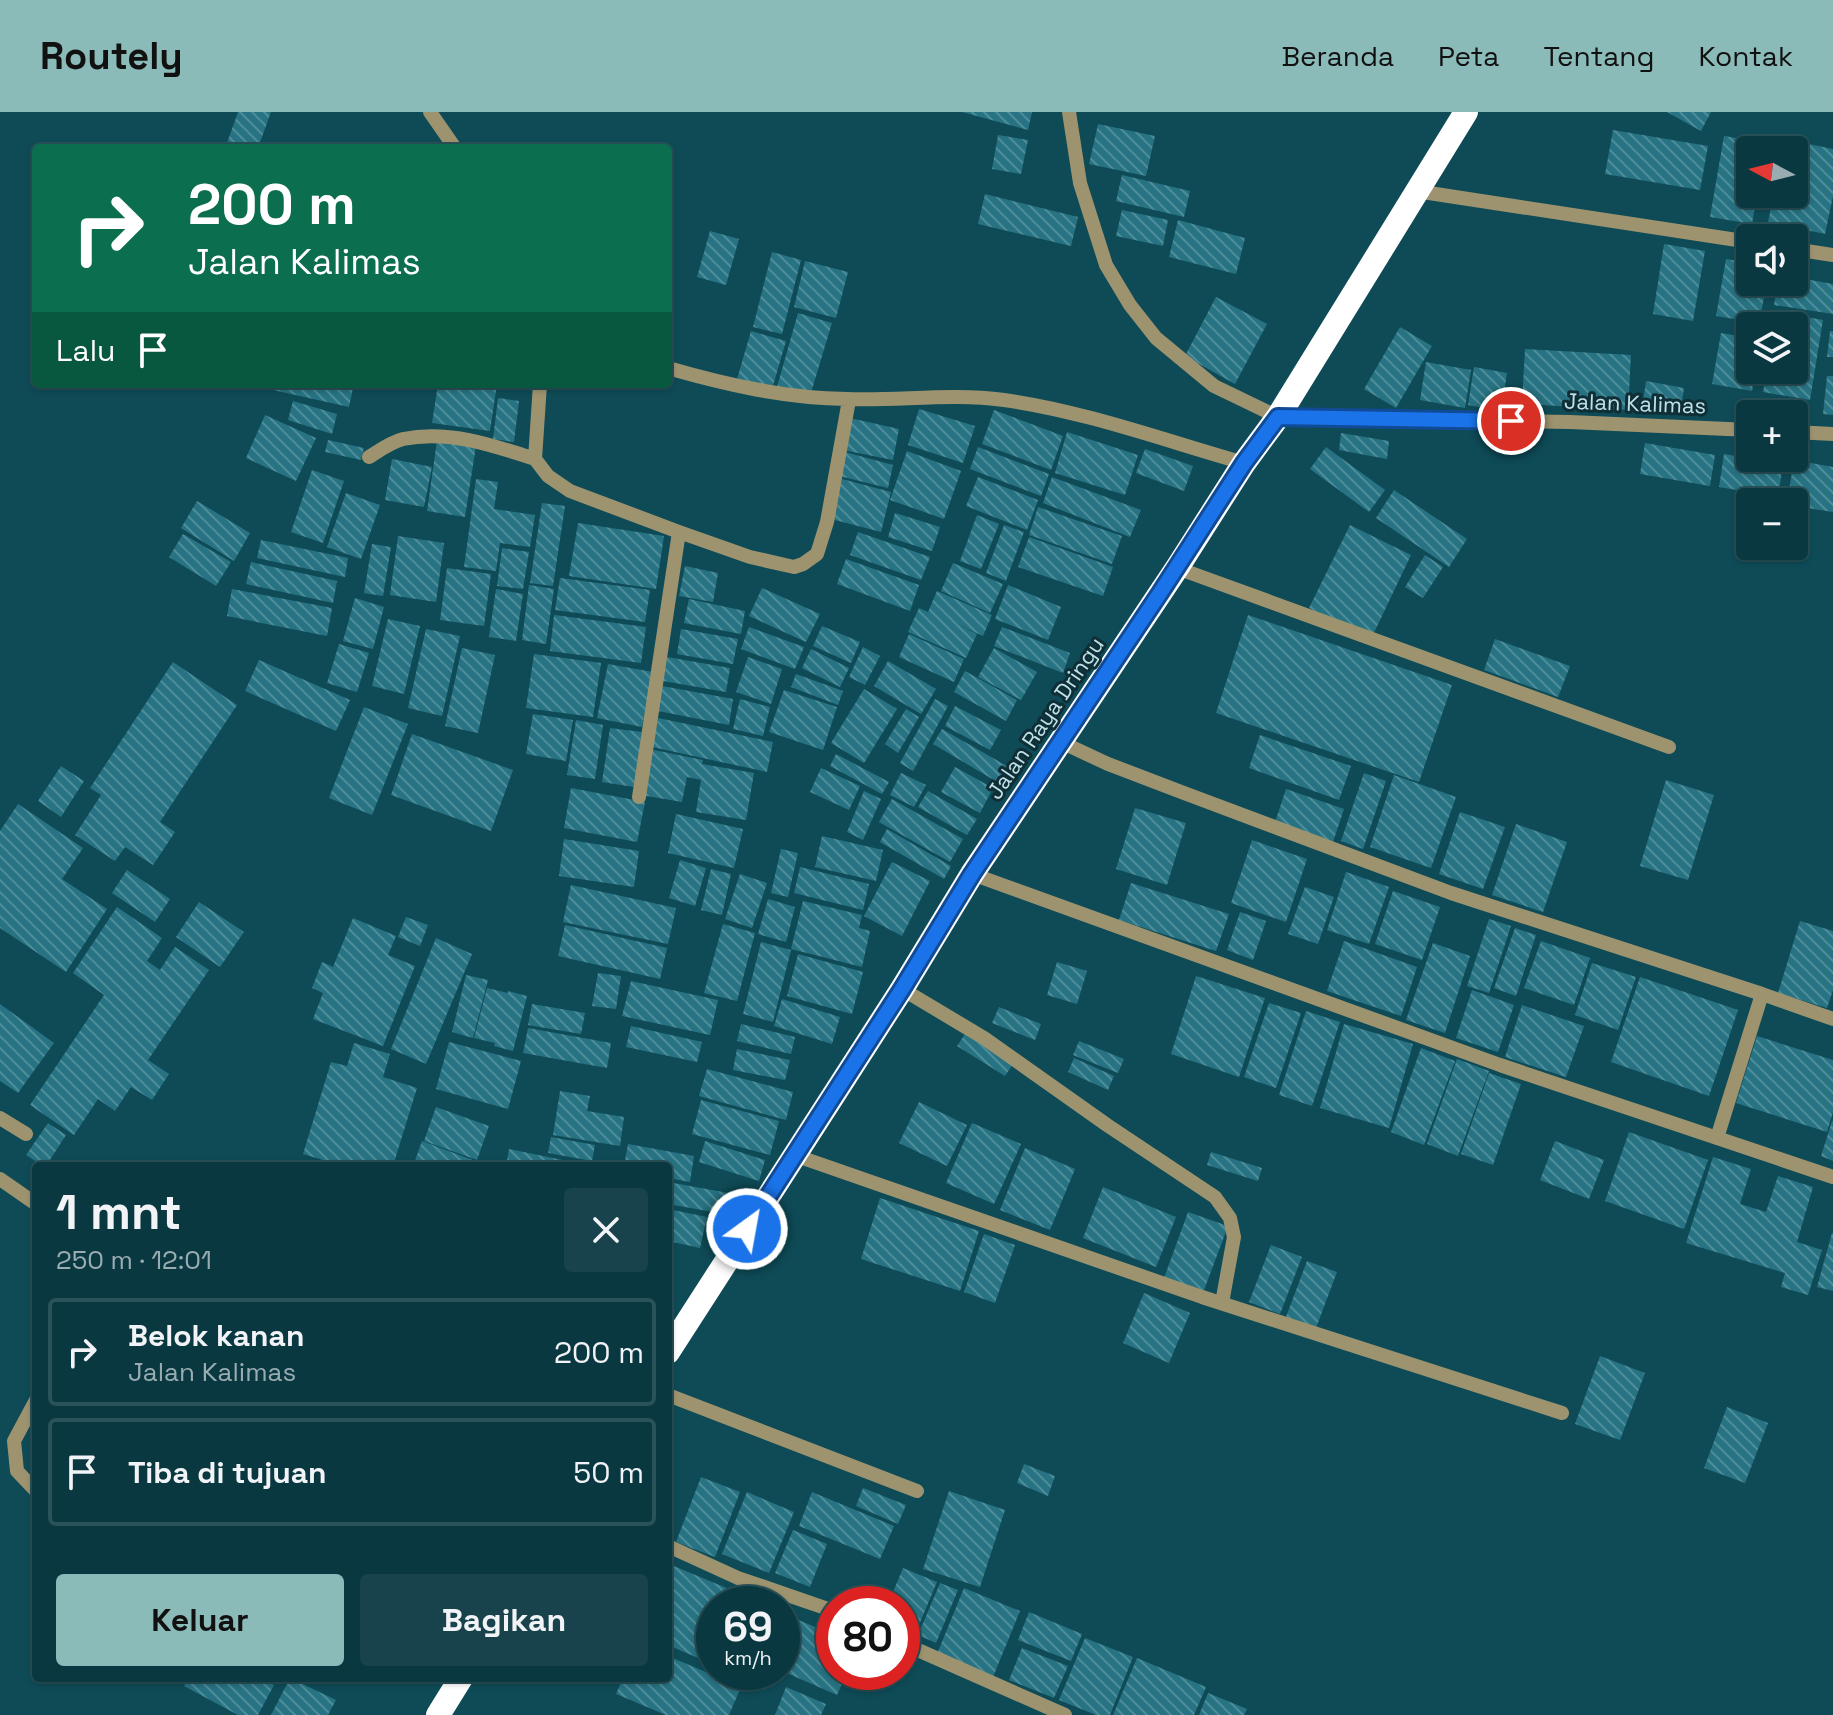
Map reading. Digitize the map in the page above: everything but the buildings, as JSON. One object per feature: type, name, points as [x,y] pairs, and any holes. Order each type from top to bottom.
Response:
[{"type":"highway","name":"Jalan Raya Dringu","points":[[672,1346],[902,989],[972,874],[1244,463],[1278,417],[1466,112]]},
{"type":"highway","points":[[438,1715],[459,1682]]},
{"type":"street","points":[[430,112],[452,144]]},
{"type":"street","points":[[1069,112],[1080,183],[1106,265],[1130,305],[1156,338],[1214,386],[1278,417]]},
{"type":"street","points":[[1416,191],[1736,240]]},
{"type":"street","points":[[1808,251],[1833,255]]},
{"type":"street","points":[[672,369],[726,384],[792,396],[849,400],[957,396],[1004,400],[1071,413],[1244,463]]},
{"type":"street","points":[[535,459],[540,388]]},
{"type":"street","points":[[369,457],[402,439],[441,436],[471,439],[535,459],[548,476],[570,491],[750,557],[794,567],[817,554],[827,522],[849,400]]},
{"type":"street","name":"Jalan Kalimas","points":[[1278,417],[1570,422],[1736,429]]},
{"type":"street","points":[[1808,433],[1833,434]]},
{"type":"street","points":[[639,797],[679,532]]},
{"type":"street","points":[[1177,568],[1669,747]]},
{"type":"street","points":[[1061,742],[1108,764],[1451,893],[1833,1019]]},
{"type":"street","points":[[972,874],[1500,1065],[1833,1177]]},
{"type":"street","points":[[902,989],[984,1038],[1215,1197],[1230,1218],[1234,1237],[1222,1303]]},
{"type":"street","points":[[1717,1138],[1762,994]]},
{"type":"street","points":[[0,1118],[26,1134]]},
{"type":"street","points":[[794,1155],[1222,1303],[1562,1413]]},
{"type":"street","points":[[0,1179],[32,1201]]},
{"type":"street","points":[[672,1397],[917,1491]]},
{"type":"street","points":[[32,1407],[14,1441],[17,1471],[32,1487]]},
{"type":"street","points":[[672,1548],[738,1578],[816,1605]]},
{"type":"street","points":[[920,1651],[1065,1715]]},
{"type":"route","points":[[747,1229],[902,989],[972,874],[1244,463],[1278,417],[1511,421]]}]
